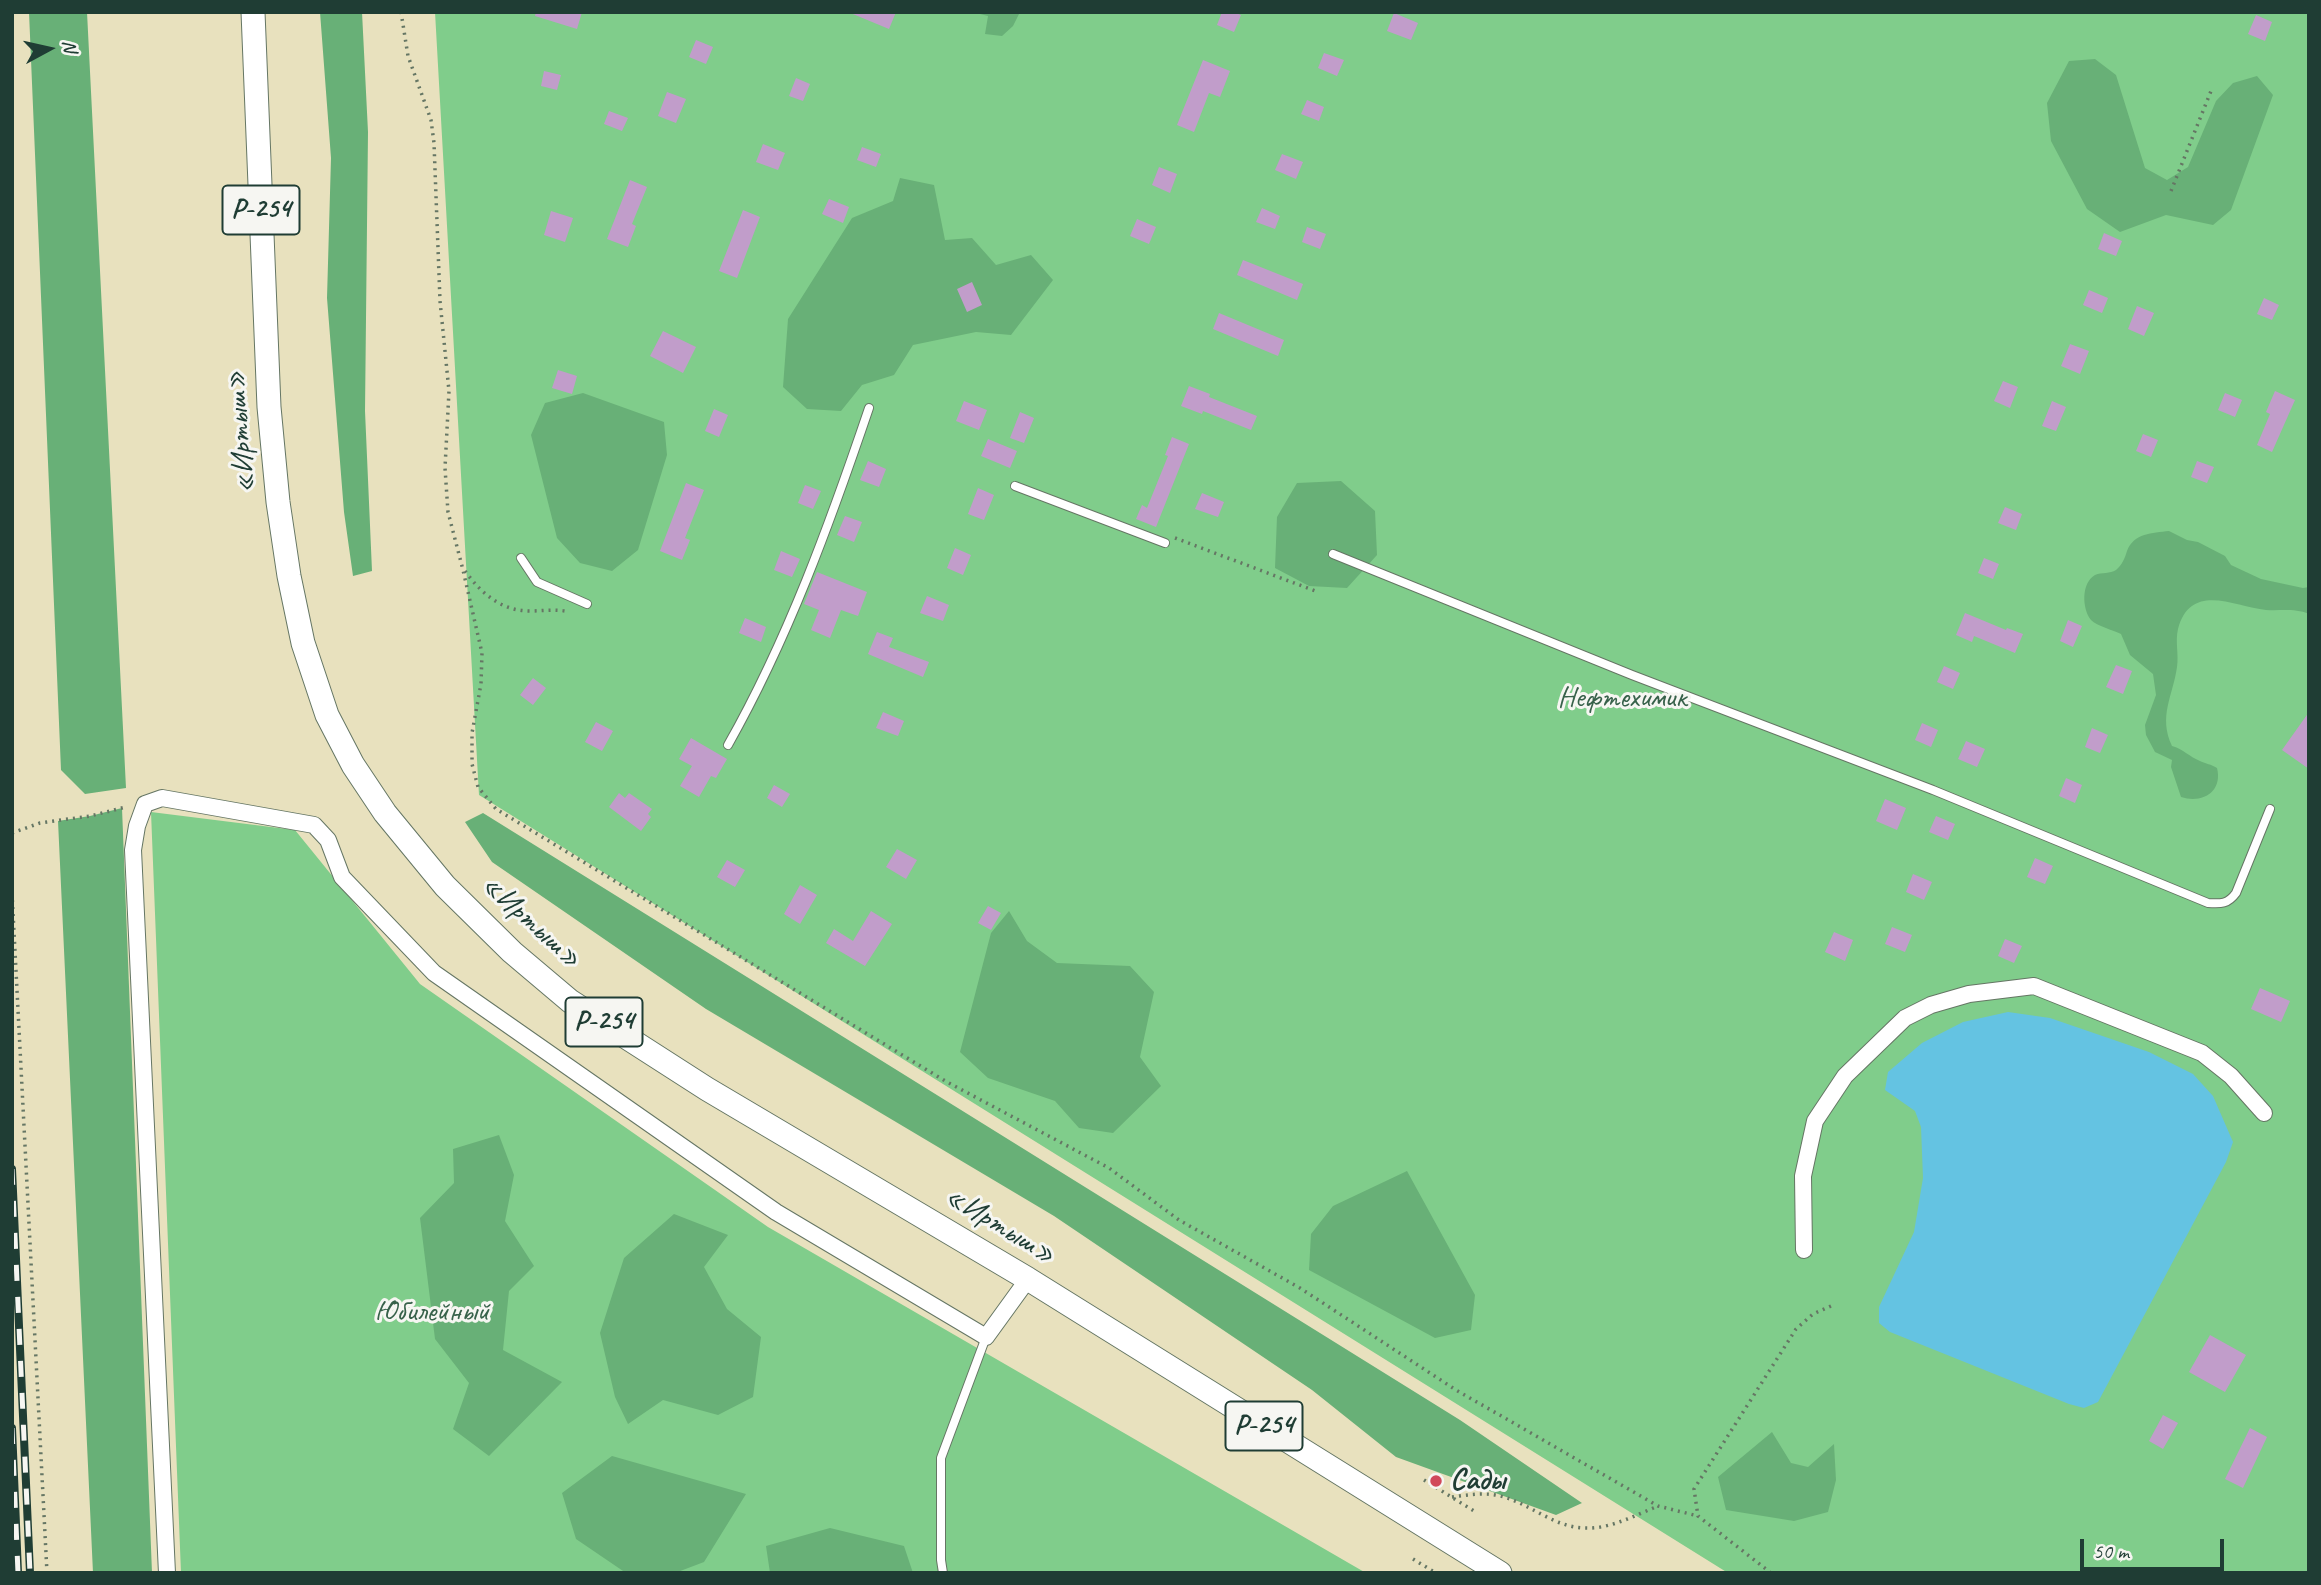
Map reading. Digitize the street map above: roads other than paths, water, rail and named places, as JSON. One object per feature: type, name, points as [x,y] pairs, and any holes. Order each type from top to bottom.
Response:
[{"type":"main road","name":"«Иртыш»","points":[[253,12],[268,394],[278,502],[289,576],[303,643],[327,715],[353,765],[385,813],[445,886],[512,953],[570,1000],[707,1089],[1028,1279],[1500,1573]]},
{"type":"street","points":[[167,1573],[133,850],[137,826],[145,804],[162,799],[314,825],[328,840],[342,877],[434,973],[775,1212],[986,1337],[1028,1279]]},
{"type":"street","points":[[1804,1250],[1803,1176],[1815,1121],[1845,1076],[1905,1018],[1931,1006],[1969,994],[2034,986],[2202,1053],[2231,1076],[2264,1113]]},
{"type":"lane","points":[[728,745],[753,701],[820,547],[869,408]]},
{"type":"lane","points":[[1015,486],[1167,539]]},
{"type":"lane","points":[[1333,554],[1632,675],[1933,790],[2208,903],[2220,904],[2231,900],[2236,893],[2270,809]]},
{"type":"lane","points":[[521,558],[537,582],[587,604]]},
{"type":"lane","points":[[943,1573],[941,1458],[986,1337]]},
{"type":"water","points":[[2008,1012],[2050,1018],[2149,1052],[2193,1074],[2213,1096],[2233,1142],[2226,1162],[2098,1402],[2084,1408],[1890,1332],[1879,1323],[1879,1307],[1914,1232],[1923,1178],[1921,1127],[1915,1111],[1885,1090],[1888,1072],[1922,1043],[1963,1022]]},
{"type":"railway","points":[[12,1169],[30,1573]]},
{"type":"railway","points":[[12,1428],[18,1573]]},
{"type":"place","name":"Сады","points":[[1436,1481]]},
{"type":"park label","name":"Нефтехимик","points":[[1622,698]]},
{"type":"park label","name":"Юбилейный","points":[[432,1312]]}]
